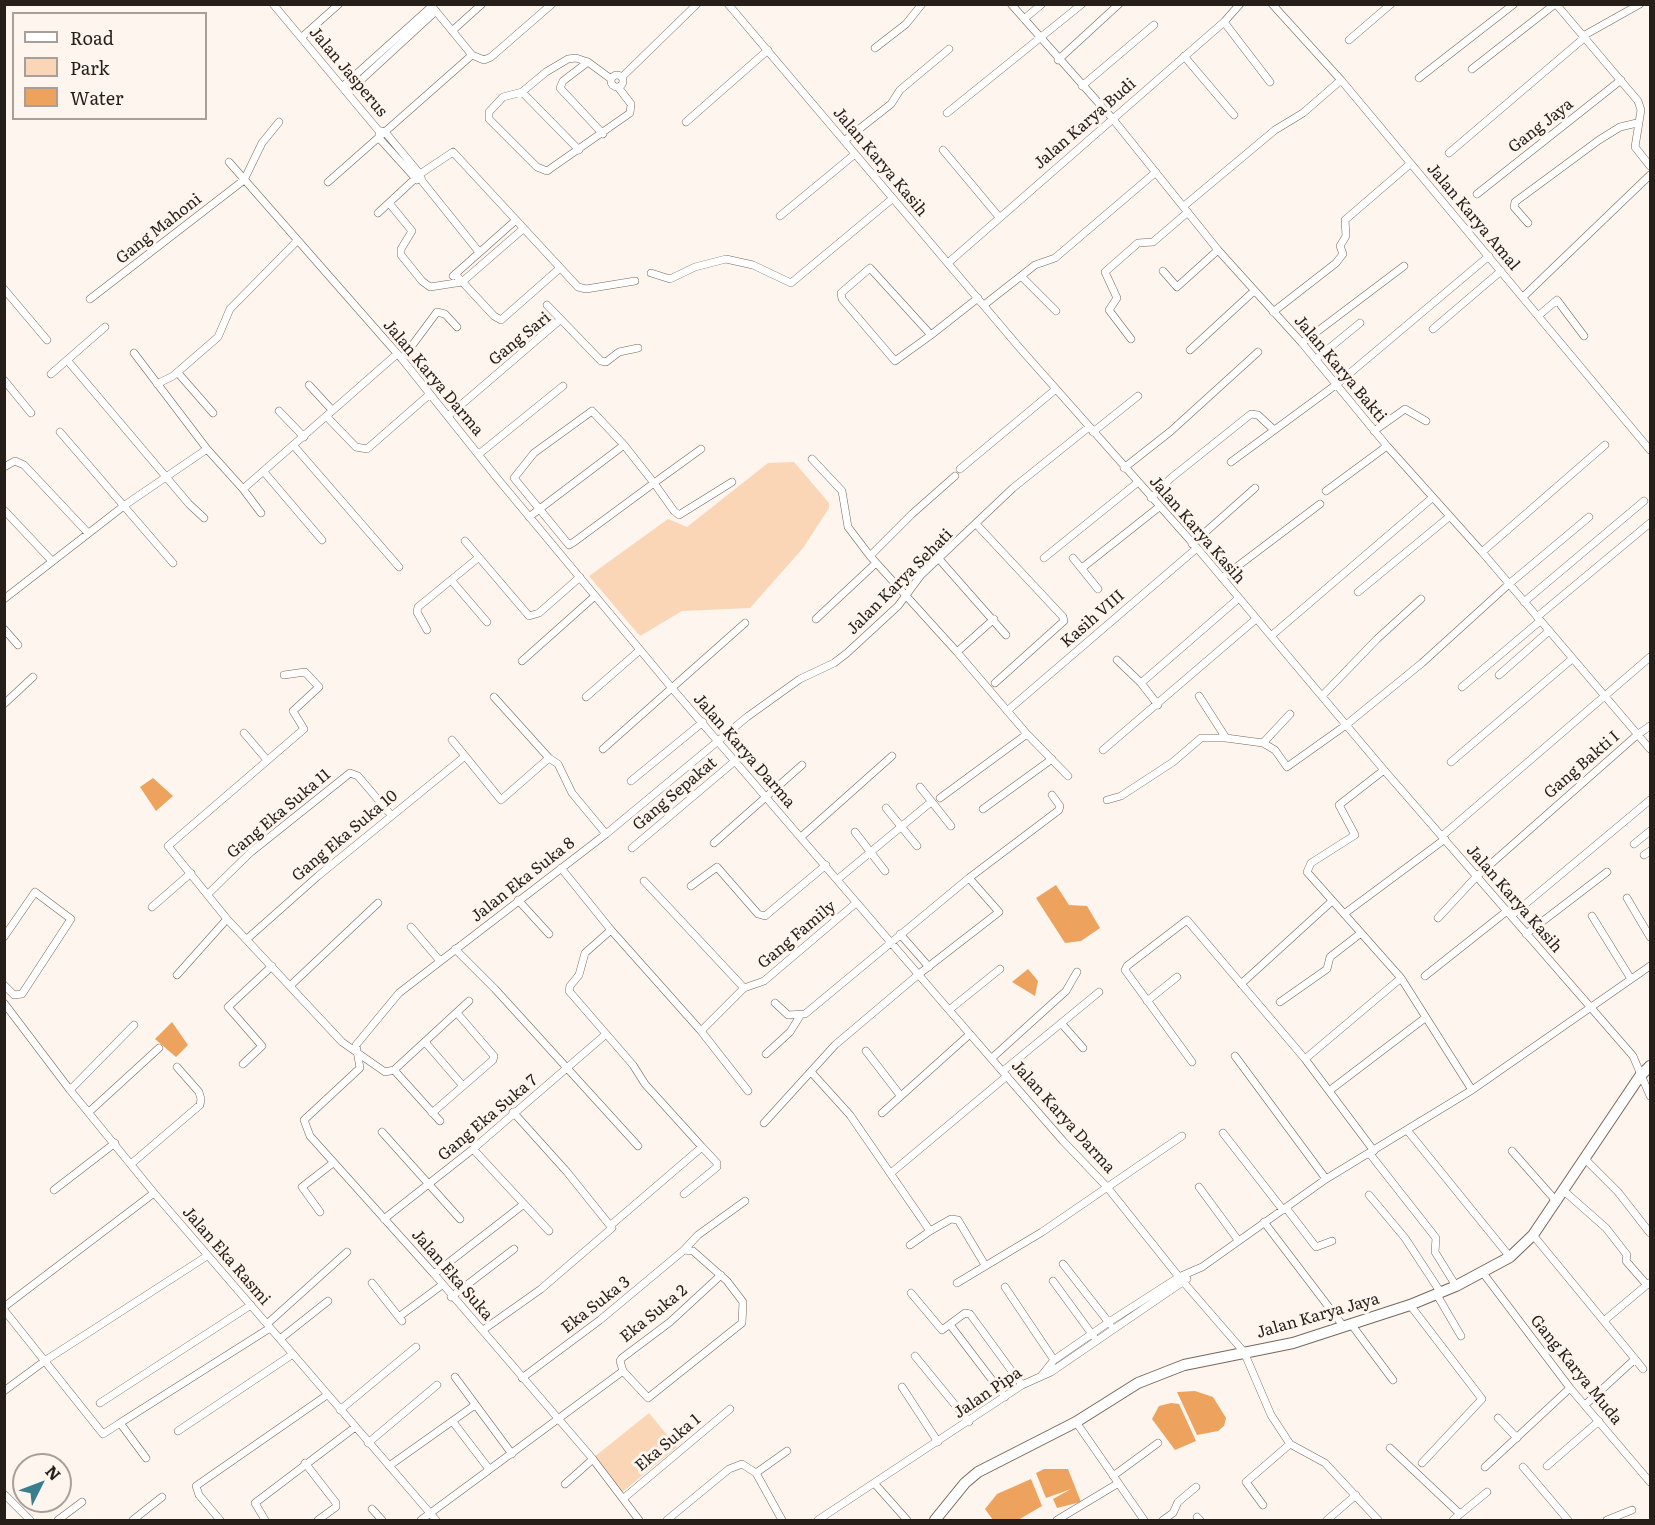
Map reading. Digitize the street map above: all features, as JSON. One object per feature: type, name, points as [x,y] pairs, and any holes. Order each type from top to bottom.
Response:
[{"type":"main road","name":"Jalan Karya Jaya","points":[[934,1521],[965,1483],[978,1472],[1076,1422],[1138,1383],[1166,1371],[1293,1342],[1410,1305],[1456,1286],[1510,1257],[1533,1235],[1640,1076],[1650,1066]]},
{"type":"street","name":"Jalan Jasperus","points":[[273,4],[479,252]]},
{"type":"street","points":[[302,37],[339,4]]},
{"type":"street","points":[[452,31],[482,4]]},
{"type":"street","points":[[345,89],[432,7],[472,55],[481,60],[491,57],[552,4]]},
{"type":"street","points":[[618,87],[623,82],[622,77],[697,4]]},
{"type":"street","name":"Jalan Karya Kasih","points":[[728,4],[892,200],[1137,483],[1195,546],[1384,770],[1633,1056],[1650,1096]]},
{"type":"street","points":[[875,48],[910,20],[922,4]]},
{"type":"street","name":"Jalan Karya Bakti","points":[[1011,4],[1058,60],[1112,118],[1218,250],[1316,359],[1374,431],[1482,552],[1650,749]]},
{"type":"street","points":[[1024,19],[1041,4]]},
{"type":"street","points":[[947,113],[1082,4]]},
{"type":"street","points":[[1058,60],[1119,4]]},
{"type":"street","name":"Jalan Karya Budi","points":[[948,263],[1224,22],[1240,4]]},
{"type":"street","name":"Jalan Karya Amal","points":[[1272,4],[1341,80],[1650,450]]},
{"type":"street","points":[[1349,40],[1391,4]]},
{"type":"street","points":[[1419,78],[1514,4]]},
{"type":"street","points":[[1472,69],[1556,4],[1640,105],[1635,147],[1650,166]]},
{"type":"street","points":[[1449,153],[1583,37],[1640,4]]},
{"type":"street","points":[[1224,22],[1270,82]]},
{"type":"street","points":[[1082,86],[1154,25]]},
{"type":"street","points":[[844,141],[891,104],[900,90],[949,49]]},
{"type":"street","points":[[686,122],[768,50]]},
{"type":"street","points":[[328,182],[472,55]]},
{"type":"street","points":[[1184,56],[1234,115]]},
{"type":"street","points":[[576,58],[588,62],[611,79],[612,85],[618,87],[631,104],[632,110],[603,134],[543,171],[492,123],[488,115],[497,102],[509,94],[522,92],[563,61],[576,58]]},
{"type":"street","points":[[588,62],[563,81],[560,88],[603,134]]},
{"type":"street","points":[[611,79],[615,75],[622,77]]},
{"type":"street","points":[[1131,339],[1109,310],[1117,298],[1106,278],[1106,270],[1138,243],[1155,240],[1186,209],[1275,130],[1303,113],[1341,80]]},
{"type":"street","name":"Gang Jaya","points":[[1477,194],[1621,80]]},
{"type":"street","points":[[522,92],[579,150]]},
{"type":"street","points":[[244,180],[262,143],[279,122]]},
{"type":"street","points":[[1528,224],[1514,207],[1515,202],[1599,140],[1620,127],[1637,123]]},
{"type":"street","points":[[943,150],[999,217]]},
{"type":"street","points":[[378,213],[448,153],[455,153],[559,269],[582,289],[635,281]]},
{"type":"street","points":[[780,216],[855,154]]},
{"type":"street","name":"Jalan Karya Darma","points":[[229,162],[400,356],[529,517],[671,687],[720,741],[735,762],[949,1010],[1107,1187],[1181,1280],[1244,1352],[1271,1416],[1290,1444]]},
{"type":"street","points":[[1273,312],[1336,263],[1343,254],[1340,246],[1346,236],[1345,220],[1410,164]]},
{"type":"street","points":[[984,305],[1038,264],[1055,258],[1156,172]]},
{"type":"street","points":[[1523,297],[1650,175]]},
{"type":"street","name":"Gang Mahoni","points":[[90,299],[244,180]]},
{"type":"street","points":[[651,273],[670,279],[695,267],[726,259],[753,265],[790,284],[892,200]]},
{"type":"street","points":[[389,203],[412,231],[400,249],[401,255],[428,286],[436,287],[462,282],[523,229]]},
{"type":"street","points":[[450,283],[455,274],[516,220]]},
{"type":"street","points":[[157,384],[178,373],[218,337],[230,309],[297,241]]},
{"type":"street","points":[[1163,271],[1176,287],[1218,250]]},
{"type":"street","points":[[1231,462],[1337,384],[1489,256]]},
{"type":"street","points":[[1302,343],[1404,266]]},
{"type":"street","points":[[931,335],[870,268],[841,293],[842,299],[892,360],[899,359],[931,335],[978,298]]},
{"type":"street","points":[[455,274],[494,316],[501,320],[559,269]]},
{"type":"street","points":[[1433,329],[1501,271]]},
{"type":"street","points":[[1021,276],[1056,311]]},
{"type":"street","points":[[4,289],[47,340]]},
{"type":"street","points":[[1190,350],[1254,291]]},
{"type":"street","points":[[1538,316],[1557,300],[1584,336]]},
{"type":"street","points":[[547,305],[560,320]]},
{"type":"street","points":[[243,489],[332,410],[400,356],[437,312],[445,314],[457,327]]},
{"type":"street","name":"Gang Sari","points":[[448,416],[560,320],[603,362],[626,350],[638,348]]},
{"type":"street","points":[[1316,359],[1360,323]]},
{"type":"street","points":[[51,374],[105,327]]},
{"type":"street","points":[[1124,468],[1171,431],[1258,352]]},
{"type":"street","points":[[134,353],[207,449],[261,513]]},
{"type":"street","points":[[67,360],[204,518]]},
{"type":"street","points":[[178,373],[213,413]]},
{"type":"street","points":[[4,381],[31,413]]},
{"type":"street","points":[[309,385],[332,410]]},
{"type":"street","points":[[479,454],[564,386]]},
{"type":"street","points":[[960,469],[1056,389]]},
{"type":"street","points":[[326,416],[356,447],[367,449],[430,394]]},
{"type":"street","name":"Jalan Karya Sehati","points":[[720,741],[747,717],[800,679],[834,663],[906,596],[921,575],[977,525],[1013,488],[1138,396]]},
{"type":"street","points":[[1374,431],[1405,409],[1426,421]]},
{"type":"street","points":[[279,411],[303,437]]},
{"type":"street","points":[[701,449],[654,483],[570,544],[564,542],[516,484],[515,475],[534,453],[590,411],[596,412],[654,483],[674,511],[681,516],[732,482]]},
{"type":"street","points":[[1151,498],[1171,478],[1251,414],[1258,415],[1274,429]]},
{"type":"street","points":[[60,432],[173,563]]},
{"type":"street","points":[[529,517],[624,445]]},
{"type":"street","points":[[1482,552],[1605,445]]},
{"type":"street","points":[[294,446],[399,567]]},
{"type":"street","points":[[1326,491],[1387,446]]},
{"type":"street","points":[[4,599],[125,505],[207,449]]},
{"type":"street","points":[[812,459],[842,491],[848,528],[873,559],[1027,734],[1068,776]]},
{"type":"street","points":[[4,466],[15,461],[24,465],[88,533]]},
{"type":"street","points":[[264,472],[322,540]]},
{"type":"street","points":[[816,619],[912,514],[955,476]]},
{"type":"street","points":[[1044,558],[1137,483]]},
{"type":"street","name":"Kasih VIII","points":[[1007,711],[1195,546],[1255,488]]},
{"type":"street","points":[[1271,636],[1432,498]]},
{"type":"street","points":[[1524,602],[1644,501]]},
{"type":"street","points":[[1222,579],[1320,504]]},
{"type":"street","points":[[1082,568],[1159,507]]},
{"type":"street","points":[[4,510],[52,561]]},
{"type":"street","points":[[1358,592],[1449,516]]},
{"type":"street","points":[[1107,800],[1121,796],[1173,762],[1201,738],[1227,738],[1263,743],[1275,750],[1287,767],[1346,725],[1422,663],[1509,584],[1589,517]]},
{"type":"street","points":[[1462,687],[1650,523]]},
{"type":"street","points":[[977,525],[1063,616],[1064,621],[996,684]]},
{"type":"street","points":[[465,541],[529,616],[538,613],[580,577]]},
{"type":"street","points":[[427,630],[417,612],[418,607],[478,558]]},
{"type":"street","points":[[1073,558],[1098,589]]},
{"type":"street","points":[[939,559],[1006,635]]},
{"type":"street","points":[[451,580],[487,622]]},
{"type":"street","points":[[522,661],[595,596]]},
{"type":"street","points":[[1141,683],[1239,598]]},
{"type":"street","points":[[1322,696],[1377,639],[1421,599]]},
{"type":"street","points":[[957,652],[993,619]]},
{"type":"street","points":[[1103,750],[1256,619]]},
{"type":"street","points":[[603,748],[745,623]]},
{"type":"street","points":[[4,629],[18,645]]},
{"type":"street","points":[[1499,675],[1549,631]]},
{"type":"street","points":[[586,697],[640,650]]},
{"type":"street","points":[[1344,914],[1444,838],[1650,657]]},
{"type":"street","points":[[1451,762],[1572,658]]},
{"type":"street","points":[[1117,660],[1141,683],[1158,705]]},
{"type":"street","points":[[284,675],[305,672],[319,688],[293,711],[304,729],[168,846],[227,919],[342,1042],[370,1059],[385,1072],[394,1070],[469,1001]]},
{"type":"street","points":[[4,704],[33,677]]},
{"type":"street","points":[[1199,696],[1227,738]]},
{"type":"street","points":[[494,697],[549,758],[558,764],[572,793],[606,834]]},
{"type":"street","points":[[1263,743],[1290,714]]},
{"type":"street","points":[[632,781],[703,722]]},
{"type":"street","name":"Gang Bakti I","points":[[1438,918],[1476,877],[1650,726]]},
{"type":"street","points":[[244,733],[267,760]]},
{"type":"street","points":[[940,798],[1027,734]]},
{"type":"street","points":[[452,740],[501,800],[549,758]]},
{"type":"street","name":"Jalan Eka Suka 8","points":[[356,1052],[356,1045],[389,1003],[518,900],[606,834],[720,741]]},
{"type":"street","points":[[801,837],[892,756]]},
{"type":"street","name":"Gang Eka Suka 10","points":[[247,939],[464,757]]},
{"type":"street","points":[[983,808],[1052,759]]},
{"type":"street","name":"Gang Sepakat","points":[[632,848],[735,762]]},
{"type":"street","points":[[714,843],[764,796],[802,765]]},
{"type":"street","points":[[1384,770],[1339,805],[1355,835],[1306,868],[1311,880],[1401,978],[1472,1089]]},
{"type":"street","name":"Gang Eka Suka 11","points":[[208,894],[251,852],[350,773],[358,776],[391,816]]},
{"type":"street","points":[[920,787],[951,826]]},
{"type":"street","points":[[766,1054],[790,1032],[800,1016],[969,878],[1059,810],[1060,806],[1052,795]]},
{"type":"street","points":[[1425,976],[1509,913],[1650,800]]},
{"type":"street","points":[[838,879],[931,802]]},
{"type":"street","points":[[886,808],[917,846]]},
{"type":"street","points":[[1634,844],[1650,831]]},
{"type":"street","points":[[855,832],[885,871]]},
{"type":"street","points":[[691,886],[717,867],[758,914],[765,916],[826,865]]},
{"type":"street","points":[[561,868],[610,930],[701,1030],[748,1091]]},
{"type":"street","points":[[1526,934],[1607,872]]},
{"type":"street","points":[[152,907],[190,873]]},
{"type":"street","points":[[764,1123],[812,1073],[835,1045],[919,974],[999,912],[969,878]]},
{"type":"street","points":[[644,881],[744,988]]},
{"type":"street","points":[[4,937],[35,892],[71,919],[22,994],[14,995],[4,985]]},
{"type":"street","points":[[1627,898],[1650,937]]},
{"type":"street","points":[[518,900],[549,934]]},
{"type":"street","points":[[1241,984],[1331,902]]},
{"type":"street","points":[[291,985],[378,903]]},
{"type":"street","name":"Gang Family","points":[[701,1030],[744,988],[764,981],[856,903]]},
{"type":"street","points":[[1592,916],[1631,979]]},
{"type":"street","points":[[177,975],[227,919]]},
{"type":"street","points":[[1192,1062],[1127,973],[1127,966],[1187,920],[1191,921],[1329,1091],[1436,1238],[1435,1252],[1456,1286]]},
{"type":"street","points":[[411,927],[440,961]]},
{"type":"street","points":[[610,930],[585,953],[579,977],[569,988],[571,995],[605,1035],[717,1162],[717,1167],[684,1194]]},
{"type":"street","points":[[1280,1002],[1327,969],[1330,957],[1361,933]]},
{"type":"street","points":[[900,934],[929,967]]},
{"type":"street","points":[[455,950],[638,1146]]},
{"type":"street","points":[[243,1064],[262,1046],[228,1007],[272,966]]},
{"type":"street","points":[[1042,1375],[1051,1372],[1114,1329],[1139,1308],[1202,1267],[1326,1179],[1472,1089],[1650,966]]},
{"type":"street","points":[[949,1010],[1000,969]]},
{"type":"street","points":[[992,1058],[1065,991],[1077,972]]},
{"type":"street","points":[[1147,1001],[1177,976]]},
{"type":"street","points":[[1305,1059],[1401,978]]},
{"type":"street","points":[[891,1173],[1099,992]]},
{"type":"street","name":"Jalan Eka Rasmi","points":[[4,1003],[70,1090],[154,1193],[436,1521]]},
{"type":"street","points":[[775,1003],[788,1015],[800,1016]]},
{"type":"street","points":[[432,1113],[493,1060],[494,1056],[456,1012]]},
{"type":"street","points":[[1329,1091],[1425,1018]]},
{"type":"street","points":[[1061,1023],[1083,1048]]},
{"type":"street","points":[[70,1090],[134,1025]]},
{"type":"street","points":[[882,1113],[970,1034]]},
{"type":"street","name":"Gang Eka Suka 7","points":[[384,1219],[473,1149],[513,1112],[568,1070],[605,1035]]},
{"type":"street","points":[[425,1042],[463,1086]]},
{"type":"street","points":[[89,1112],[159,1048]]},
{"type":"street","points":[[866,1051],[900,1095]]},
{"type":"street","name":"Jalan Eka Suka","points":[[356,1052],[360,1068],[304,1119],[310,1137],[434,1274],[451,1297],[483,1330],[593,1459],[639,1521]]},
{"type":"street","points":[[1235,1056],[1326,1179]]},
{"type":"street","points":[[131,1164],[200,1105],[199,1092],[177,1067]]},
{"type":"street","points":[[394,1070],[440,1121]]},
{"type":"street","points":[[812,1073],[850,1115],[930,1231]]},
{"type":"street","points":[[513,1112],[611,1225]]},
{"type":"street","points":[[1407,1130],[1510,1257]]},
{"type":"street","points":[[382,1132],[460,1219]]},
{"type":"street","points":[[1223,1133],[1317,1248],[1332,1241]]},
{"type":"street","points":[[957,1283],[1042,1232],[1182,1136]]},
{"type":"street","points":[[54,1190],[115,1143]]},
{"type":"street","points":[[483,1330],[541,1289],[702,1147]]},
{"type":"street","points":[[473,1149],[549,1231]]},
{"type":"street","points":[[1512,1150],[1557,1202]]},
{"type":"street","points":[[1585,1159],[1618,1192],[1650,1233]]},
{"type":"street","points":[[320,1212],[304,1194],[302,1186],[333,1163]]},
{"type":"street","points":[[1199,1187],[1238,1240]]},
{"type":"street","points":[[1564,1191],[1606,1228],[1627,1255],[1626,1261],[1649,1283],[1605,1320]]},
{"type":"street","points":[[154,1193],[4,1308],[103,1434],[269,1326],[348,1252]]},
{"type":"street","points":[[1369,1195],[1405,1238],[1461,1336]]},
{"type":"street","name":"Eka Suka 3","points":[[522,1378],[600,1320],[684,1250],[698,1235],[745,1201]]},
{"type":"street","points":[[434,1274],[524,1203]]},
{"type":"street","points":[[910,1245],[951,1219],[958,1220],[985,1265]]},
{"type":"street","points":[[1264,1222],[1393,1380]]},
{"type":"street","points":[[1533,1235],[1643,1369]]},
{"type":"street","points":[[451,1297],[514,1249]]},
{"type":"street","points":[[623,1371],[648,1398],[741,1324],[742,1302],[721,1275],[693,1251],[684,1250]]},
{"type":"street","points":[[4,1391],[46,1360],[207,1256]]},
{"type":"street","points":[[1063,1264],[1114,1329]]},
{"type":"street","name":"Gang Karya Muda","points":[[1483,1273],[1570,1388],[1650,1482]]},
{"type":"street","name":"Eka Suka 2","points":[[421,1521],[623,1371],[622,1358],[670,1322],[721,1275]]},
{"type":"street","points":[[1053,1281],[1096,1341]]},
{"type":"street","points":[[372,1283],[401,1318],[442,1285]]},
{"type":"street","points":[[1005,1287],[1054,1360]]},
{"type":"street","points":[[911,1293],[942,1330],[951,1326],[965,1313],[970,1314],[1022,1385]]},
{"type":"street","points":[[280,1339],[328,1301]]},
{"type":"street","points":[[100,1403],[251,1305]]},
{"type":"street","points":[[1410,1305],[1482,1399],[1422,1463]]},
{"type":"street","name":"Jalan Pipa","points":[[818,1521],[1022,1385],[1042,1375],[1054,1360],[1109,1322],[1139,1308]]},
{"type":"street","points":[[951,1326],[1005,1397]]},
{"type":"street","points":[[340,1410],[416,1347]]},
{"type":"street","points":[[178,1431],[293,1354]]},
{"type":"street","points":[[915,1356],[969,1422]]},
{"type":"street","points":[[1585,1405],[1635,1359]]},
{"type":"street","points":[[455,1377],[512,1454]]},
{"type":"street","points":[[368,1443],[437,1385]]},
{"type":"street","points":[[902,1387],[939,1442]]},
{"type":"street","points":[[1485,1467],[1570,1388]]},
{"type":"street","points":[[220,1521],[199,1495],[196,1486],[327,1395]]},
{"type":"street","points":[[389,1466],[475,1405]]},
{"type":"street","name":"Eka Suka 1","points":[[624,1498],[730,1408]]},
{"type":"street","points":[[1498,1418],[1517,1438]]},
{"type":"street","points":[[1547,1466],[1599,1421]]},
{"type":"street","points":[[453,1422],[489,1469]]},
{"type":"street","points":[[1076,1422],[1144,1521]]},
{"type":"street","points":[[120,1423],[146,1458]]},
{"type":"street","points":[[265,1521],[255,1503],[354,1428]]},
{"type":"street","points":[[1113,1476],[1158,1443]]},
{"type":"street","points":[[1263,1505],[1246,1482],[1290,1444],[1325,1463],[1378,1521]]},
{"type":"street","points":[[1390,1448],[1460,1514]]},
{"type":"street","points":[[756,1473],[787,1451]]},
{"type":"street","points":[[565,1484],[593,1459]]},
{"type":"street","points":[[305,1464],[336,1503],[336,1507],[318,1521]]},
{"type":"street","points":[[667,1521],[735,1465],[746,1464],[756,1473],[782,1520]]},
{"type":"street","points":[[1523,1467],[1568,1521]]},
{"type":"street","points":[[875,1484],[907,1521]]},
{"type":"street","points":[[1057,1521],[1117,1484]]},
{"type":"street","points":[[1163,1521],[1169,1517],[1178,1502],[1196,1487]]},
{"type":"street","points":[[1453,1521],[1486,1492]]},
{"type":"street","points":[[4,1494],[30,1521]]},
{"type":"street","points":[[1327,1521],[1356,1495]]},
{"type":"street","points":[[133,1521],[162,1497]]},
{"type":"street","points":[[58,1521],[82,1502]]},
{"type":"street","points":[[372,1509],[382,1521]]},
{"type":"street","points":[[1607,1521],[1632,1510]]},
{"type":"street","points":[[830,1513],[837,1521]]},
{"type":"green space","points":[[794,462],[829,503],[829,508],[803,548],[750,608],[682,611],[640,636],[589,576],[668,519],[687,527],[768,463]]},
{"type":"green space","points":[[649,1413],[677,1447],[621,1493],[593,1458]]},
{"type":"water","points":[[153,778],[173,796],[156,811],[140,787]]},
{"type":"water","points":[[1056,885],[1069,905],[1087,906],[1100,928],[1081,941],[1065,943],[1036,898]]},
{"type":"water","points":[[1028,969],[1038,981],[1035,996],[1012,982]]},
{"type":"water","points":[[172,1022],[188,1045],[176,1057],[155,1039]]},
{"type":"water","points":[[1195,1391],[1213,1397],[1226,1418],[1224,1426],[1218,1431],[1197,1435],[1177,1392]]},
{"type":"water","points":[[1179,1404],[1196,1441],[1175,1450],[1152,1419],[1159,1406]]},
{"type":"water","points":[[1044,1469],[1068,1469],[1081,1502],[1057,1508],[1053,1499],[1071,1489],[1046,1498],[1036,1473]]},
{"type":"water","points":[[1031,1479],[1042,1506],[1018,1520],[993,1520],[985,1509],[997,1494]]}]
